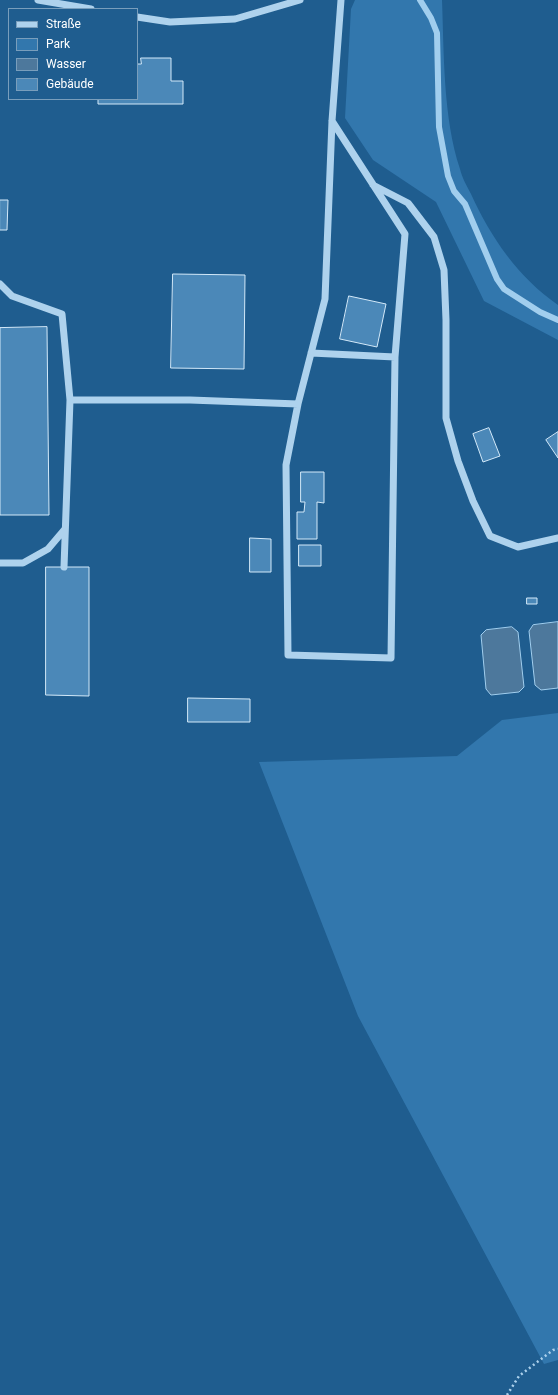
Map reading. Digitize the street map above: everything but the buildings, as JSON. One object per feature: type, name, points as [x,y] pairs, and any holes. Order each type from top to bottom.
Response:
[{"type":"street","points":[[38,0],[85,8]]},
{"type":"street","points":[[138,17],[170,22],[235,19],[300,0]]},
{"type":"street","points":[[332,121],[405,234],[395,357],[391,658],[288,656],[286,465],[298,404],[325,299],[332,121],[341,0]]},
{"type":"street","points":[[373,185],[408,204],[434,237],[444,270],[446,320],[446,418],[458,461],[473,501],[490,536],[518,547],[558,538]]},
{"type":"street","points":[[0,284],[12,296],[62,314],[70,400],[64,567]]},
{"type":"street","points":[[311,353],[395,357]]},
{"type":"street","points":[[70,400],[190,400],[298,404]]},
{"type":"street","points":[[0,563],[22,563],[48,549],[65,529]]},
{"type":"path","points":[[507,1395],[519,1376],[553,1350],[558,1349]]},
{"type":"green space","points":[[355,0],[442,0],[447,107],[454,149],[461,172],[487,226],[507,256],[530,282],[558,305],[558,340],[484,301],[436,202],[373,160],[345,118],[351,9]]},
{"type":"green space","points":[[558,713],[558,1360],[544,1364],[358,1016],[259,762],[457,756],[502,720]]},
{"type":"water","points":[[558,622],[558,688],[541,690],[535,685],[529,631],[533,625]]},
{"type":"water","points":[[512,627],[518,632],[524,687],[519,692],[491,695],[486,689],[481,635],[486,630]]},
{"type":"waterway","points":[[420,0],[431,18],[437,33],[439,127],[448,176],[454,191],[465,204],[497,279],[504,289],[540,312],[558,320]]}]
